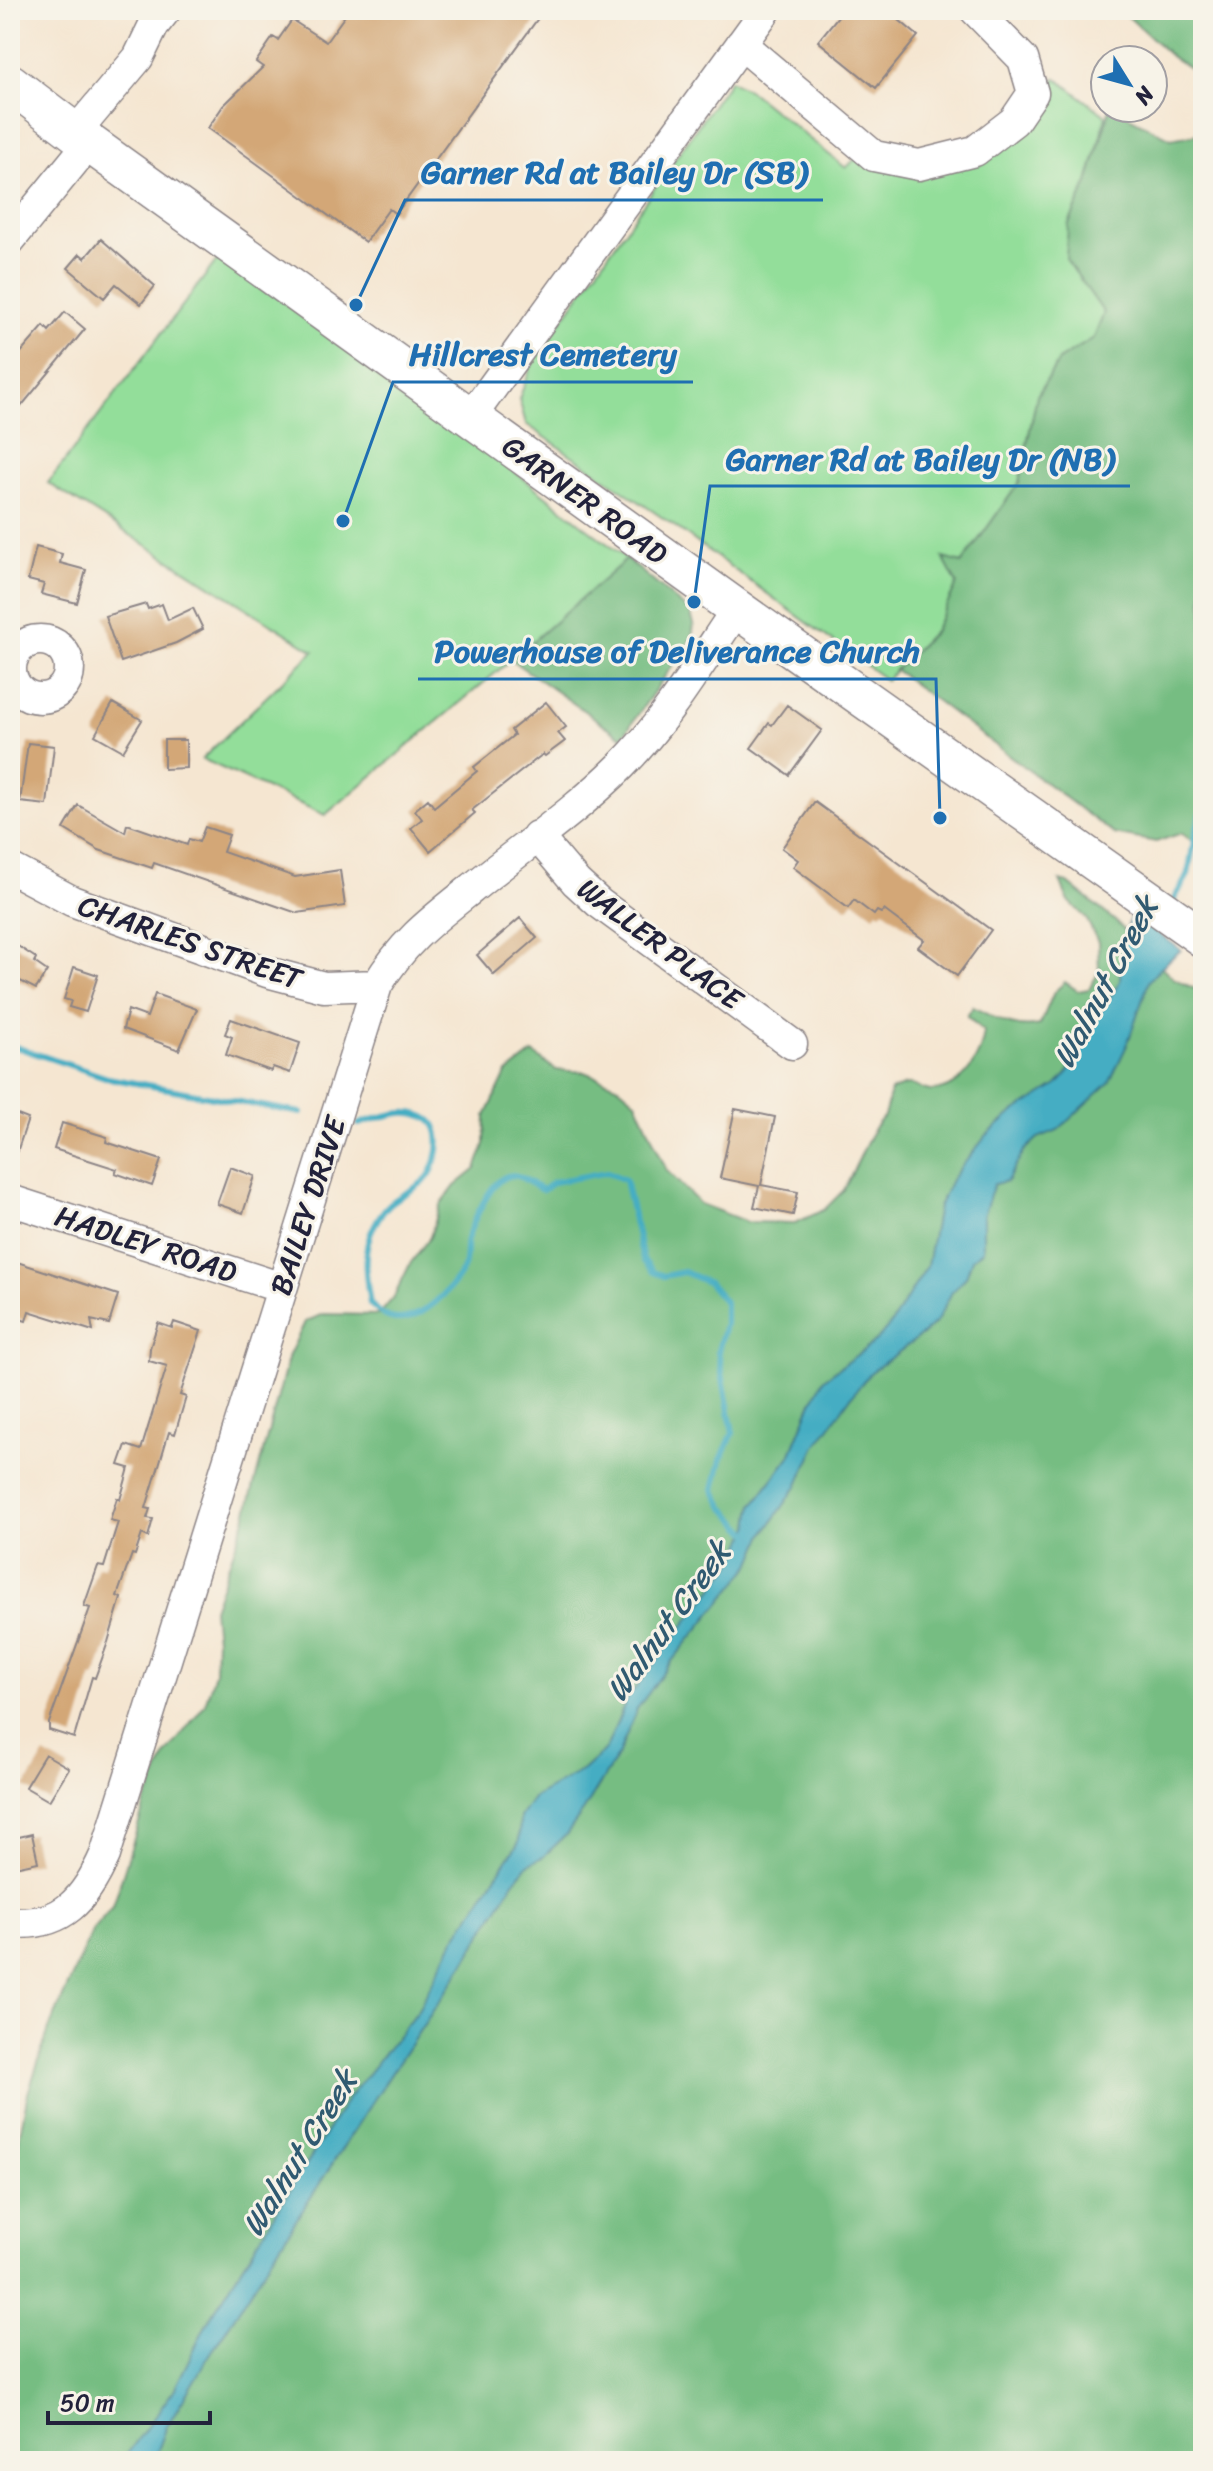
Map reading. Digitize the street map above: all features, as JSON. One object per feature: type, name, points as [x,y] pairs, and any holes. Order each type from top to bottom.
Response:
[{"type":"main road","name":"GARNER ROAD","points":[[10,83],[470,418],[1203,938]]},
{"type":"street","points":[[10,240],[138,58],[154,25],[166,10]]},
{"type":"street","points":[[470,418],[766,10]]},
{"type":"street","points":[[741,44],[874,156],[919,165],[975,151],[1014,121],[1033,93],[1023,59],[975,10]]},
{"type":"street","name":"BAILEY DRIVE","points":[[10,1922],[39,1922],[79,1902],[93,1882],[105,1855],[377,985],[395,956],[421,929],[589,794],[635,750],[737,609]]},
{"type":"street","name":"WALLER PLACE","points":[[537,836],[576,882],[599,903],[792,1044]]},
{"type":"street","name":"CHARLES STREET","points":[[10,868],[72,901],[267,972],[324,987],[377,985]]},
{"type":"street","name":"HADLEY ROAD","points":[[10,1200],[282,1288]]},
{"type":"green space","points":[[1121,10],[1203,10],[1203,77],[1169,54],[1169,44],[1158,44]]},
{"type":"green space","points":[[1056,78],[1089,103],[1089,124],[1104,124],[1088,183],[1068,226],[1089,288],[1104,313],[1094,338],[1060,359],[1037,396],[1019,483],[962,563],[944,559],[958,584],[934,631],[886,680],[673,525],[526,424],[519,399],[533,362],[730,80],[751,92],[846,168],[858,156],[999,148]]},
{"type":"green space","points":[[1105,124],[1142,124],[1171,139],[1203,133],[1203,850],[1182,833],[1156,842],[1114,834],[895,670],[934,632],[957,584],[943,558],[962,563],[1019,483],[1037,396],[1060,359],[1094,338],[1104,313],[1066,259],[1068,226],[1088,183]]},
{"type":"green space","points":[[221,255],[425,402],[627,559],[325,815],[202,759],[314,651],[48,483]]},
{"type":"green space","points":[[627,559],[690,612],[694,624],[692,638],[622,737],[511,660]]},
{"type":"green space","points":[[1060,881],[1068,883],[1114,920],[1173,978],[1203,993],[1203,2461],[10,2461],[10,2183],[28,2093],[49,2029],[93,1929],[113,1906],[145,1803],[166,1755],[205,1704],[215,1672],[213,1609],[245,1519],[289,1355],[305,1322],[323,1314],[379,1315],[394,1297],[410,1264],[430,1237],[440,1206],[455,1186],[476,1169],[485,1144],[486,1116],[506,1074],[533,1053],[556,1070],[584,1072],[617,1085],[636,1101],[667,1171],[700,1204],[747,1222],[795,1223],[824,1210],[844,1190],[874,1128],[884,1116],[891,1091],[909,1085],[931,1091],[944,1089],[962,1078],[975,1062],[984,1032],[967,1016],[973,1007],[1014,1025],[1040,1025],[1054,992],[1065,982],[1078,991],[1089,989],[1099,972],[1098,942],[1086,918],[1068,900]]},
{"type":"water","points":[[1131,913],[1181,950],[1149,981],[1127,1045],[1109,1083],[1058,1130],[1038,1138],[1024,1151],[1007,1181],[994,1184],[983,1216],[983,1250],[972,1259],[966,1277],[952,1292],[937,1321],[870,1373],[851,1397],[816,1446],[797,1486],[764,1534],[751,1565],[671,1662],[637,1709],[619,1753],[584,1810],[565,1836],[544,1856],[528,1865],[513,1883],[464,1964],[209,2356],[167,2426],[154,2461],[122,2461],[174,2390],[207,2323],[344,2104],[417,2012],[455,1938],[519,1842],[520,1817],[533,1798],[583,1770],[606,1749],[627,1699],[738,1556],[750,1526],[753,1505],[790,1456],[824,1379],[876,1341],[891,1324],[927,1266],[938,1207],[951,1180],[987,1135],[1011,1114],[1057,1085],[1068,1073],[1074,1054],[1120,981],[1121,955]]},
{"type":"building","points":[[349,10],[544,10],[396,214],[389,209],[365,242],[208,128],[223,106],[263,67],[256,62],[273,37],[278,40],[292,20],[326,42]]},
{"type":"building","points":[[843,10],[887,10],[918,36],[876,88],[818,41]]},
{"type":"building","points":[[101,239],[155,286],[141,304],[116,284],[104,298],[68,268],[80,254],[85,258]]},
{"type":"building","points":[[65,312],[85,329],[10,420],[10,365],[44,326],[49,331]]},
{"type":"building","points":[[36,547],[62,554],[60,563],[86,570],[77,603],[41,594],[44,584],[28,580]]},
{"type":"building","points":[[146,604],[148,609],[162,604],[168,620],[193,608],[203,629],[176,643],[121,662],[105,616]]},
{"type":"building","points":[[546,702],[566,727],[558,733],[565,741],[545,756],[543,754],[472,810],[475,813],[430,851],[411,828],[422,819],[415,810],[428,799],[434,807],[477,771],[474,767],[514,735],[511,730]]},
{"type":"building","points":[[113,703],[142,720],[123,751],[95,735]]},
{"type":"building","points":[[787,705],[822,730],[789,775],[751,748]]},
{"type":"building","points":[[164,740],[186,740],[186,768],[164,769]]},
{"type":"building","points":[[28,743],[54,746],[47,805],[20,802]]},
{"type":"building","points":[[815,802],[991,930],[957,976],[918,947],[924,940],[884,910],[874,915],[854,900],[848,908],[793,867],[798,860],[782,848]]},
{"type":"building","points":[[78,805],[125,832],[127,824],[187,845],[189,839],[199,842],[205,827],[229,835],[223,852],[295,877],[340,870],[345,906],[297,913],[154,863],[152,868],[99,850],[64,829]]},
{"type":"building","points":[[520,918],[537,938],[494,975],[477,955]]},
{"type":"building","points":[[10,941],[36,958],[34,962],[47,971],[36,989],[10,976]]},
{"type":"building","points":[[74,967],[98,975],[86,1012],[69,1007],[71,1001],[64,999]]},
{"type":"building","points":[[155,994],[197,1009],[179,1050],[123,1029],[128,1010],[147,1017]]},
{"type":"building","points":[[231,1019],[300,1043],[290,1073],[273,1067],[271,1071],[226,1055],[232,1037],[225,1034]]},
{"type":"building","points":[[735,1109],[775,1117],[761,1185],[798,1192],[793,1215],[754,1207],[759,1186],[720,1178]]},
{"type":"building","points":[[10,1112],[28,1119],[13,1164],[10,1163]]},
{"type":"building","points":[[62,1123],[107,1137],[106,1142],[161,1160],[152,1186],[115,1173],[117,1169],[54,1149]]},
{"type":"building","points":[[230,1167],[255,1176],[243,1213],[217,1204]]},
{"type":"building","points":[[14,1261],[118,1295],[109,1324],[91,1320],[93,1331],[29,1311],[26,1321],[10,1316],[10,1274]]},
{"type":"building","points":[[174,1322],[201,1331],[180,1395],[186,1397],[175,1434],[169,1432],[146,1508],[150,1509],[147,1518],[153,1519],[148,1537],[142,1534],[135,1555],[132,1554],[117,1596],[121,1598],[108,1642],[95,1678],[92,1677],[74,1738],[49,1730],[49,1723],[90,1608],[84,1606],[98,1566],[104,1567],[118,1522],[110,1520],[117,1498],[120,1500],[129,1468],[119,1465],[126,1445],[141,1450],[167,1366],[149,1361],[150,1348],[158,1323],[172,1328]]},
{"type":"building","points":[[45,1754],[69,1768],[49,1801],[25,1787]]},
{"type":"building","points":[[32,1834],[38,1862],[10,1868],[10,1839]]},
{"type":"waterway","name":"Walnut Creek","points":[[1173,901],[1188,875],[1203,807]]},
{"type":"waterway","points":[[10,1045],[108,1078],[301,1113]]},
{"type":"waterway","points":[[359,1124],[395,1114],[413,1113],[430,1120],[438,1133],[438,1151],[429,1176],[385,1209],[367,1245],[370,1304],[382,1314],[396,1319],[425,1310],[458,1277],[464,1266],[467,1239],[477,1214],[493,1187],[505,1177],[520,1177],[543,1190],[553,1182],[607,1172],[625,1180],[643,1260],[653,1272],[664,1276],[684,1272],[709,1283],[725,1302],[725,1324],[718,1351],[733,1433],[721,1460],[714,1489],[723,1506],[751,1536]]},
{"type":"place","name":"Garner Rd at Bailey Dr (SB)","points":[[356,305]]},
{"type":"place","name":"Hillcrest Cemetery","points":[[343,521]]},
{"type":"place","name":"Garner Rd at Bailey Dr (NB)","points":[[694,602]]},
{"type":"place","name":"Powerhouse of Deliverance Church","points":[[940,818]]}]
